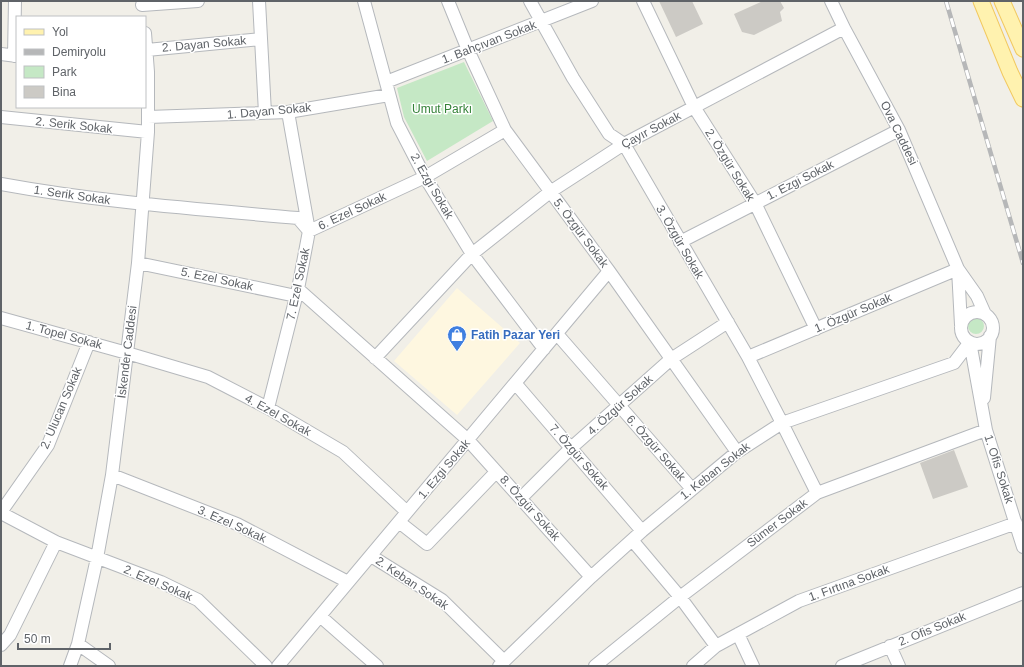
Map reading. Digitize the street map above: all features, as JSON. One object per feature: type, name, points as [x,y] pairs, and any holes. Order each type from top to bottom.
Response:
[{"type":"main road","points":[[981,1],[1010,72],[1023,99]]},
{"type":"main road","points":[[1002,1],[1023,49]]},
{"type":"street","points":[[1,54],[15,56],[15,1]]},
{"type":"street","points":[[142,8],[198,1]]},
{"type":"street","points":[[260,1],[265,113]]},
{"type":"street","name":"2. Ezgi Sokak","points":[[364,1],[397,123],[425,177],[472,254],[544,349]]},
{"type":"street","name":"5. Özgür Sokak","points":[[448,1],[504,130],[609,271],[737,452]]},
{"type":"street","name":"3. Özgür Sokak","points":[[530,1],[573,78],[609,134],[624,144],[728,322],[748,357],[817,493]]},
{"type":"street","name":"2. Özgür Sokak","points":[[643,1],[694,107],[754,204],[816,329]]},
{"type":"street","name":"Ova Caddesi","points":[[831,1],[899,130],[958,269]]},
{"type":"street","name":"1. Bahçıvan Sokak","points":[[386,82],[587,2]]},
{"type":"street","name":"Çayır Sokak","points":[[376,358],[472,254],[550,192],[624,144],[844,28]]},
{"type":"street","name":"2. Dayan Sokak","points":[[147,50],[261,39]]},
{"type":"street","name":"İskender Caddesi","points":[[70,666],[78,644],[97,558],[112,475],[138,263],[148,132],[146,42]]},
{"type":"street","name":"1. Dayan Sokak","points":[[148,117],[288,112],[389,95]]},
{"type":"street","name":"7. Ezel Sokak","points":[[268,408],[297,292],[309,231],[288,112]]},
{"type":"street","name":"2. Serik Sokak","points":[[1,117],[148,132]]},
{"type":"street","name":"6. Ezel Sokak","points":[[143,205],[298,218],[309,231],[425,177],[504,130]]},
{"type":"street","name":"1. Ezgi Sokak","points":[[680,242],[899,130]]},
{"type":"street","name":"1. Serik Sokak","points":[[1,184],[52,193],[143,205]]},
{"type":"street","name":"5. Ezel Sokak","points":[[138,263],[297,292]]},
{"type":"street","points":[[958,269],[978,296],[985,314],[992,323],[982,413]]},
{"type":"street","points":[[958,269],[961,327],[964,337],[970,342],[981,343],[990,336]]},
{"type":"street","name":"1. Özgür Sokak","points":[[748,357],[958,269]]},
{"type":"street","name":"1. Ezgi Sokak","points":[[278,666],[609,271]]},
{"type":"street","name":"8. Özgür Sokak","points":[[297,292],[376,358],[468,440],[591,577]]},
{"type":"street","points":[[961,327],[964,318],[967,315],[976,312],[985,314]]},
{"type":"street","name":"1. Topel Sokak","points":[[1,318],[127,353]]},
{"type":"street","name":"4. Özgür Sokak","points":[[521,498],[572,448],[671,359],[728,322]]},
{"type":"street","name":"6. Özgür Sokak","points":[[556,334],[692,489]]},
{"type":"street","name":"2. Ulucan Sokak","points":[[1,512],[48,445],[89,342]]},
{"type":"street","name":"1. Ofis Sokak","points":[[970,342],[986,430],[1023,547]]},
{"type":"street","name":"1. Keban Sokak","points":[[502,664],[591,577],[632,540],[737,452],[782,423],[954,363],[970,342]]},
{"type":"street","name":"4. Ezel Sokak","points":[[127,353],[208,377],[268,408],[343,452],[407,512]]},
{"type":"street","name":"7. Özgür Sokak","points":[[516,383],[642,531]]},
{"type":"street","name":"Sümer Sokak","points":[[595,666],[680,597],[817,493],[986,430]]},
{"type":"street","points":[[399,522],[427,544],[496,472]]},
{"type":"street","name":"3. Ezel Sokak","points":[[112,475],[238,524],[348,582]]},
{"type":"street","name":"2. Ezel Sokak","points":[[1,512],[56,542],[161,582],[198,600],[266,666]]},
{"type":"street","name":"1. Fırtına Sokak","points":[[693,666],[716,646],[799,601],[1016,523]]},
{"type":"street","points":[[632,540],[680,597],[716,646]]},
{"type":"street","points":[[1,645],[10,635],[56,542]]},
{"type":"street","name":"2. Keban Sokak","points":[[371,556],[442,600],[502,664]]},
{"type":"street","name":"2. Ofis Sokak","points":[[842,666],[1023,593]]},
{"type":"street","points":[[320,616],[377,666]]},
{"type":"street","points":[[738,634],[753,666]]},
{"type":"street","points":[[78,644],[109,666]]},
{"type":"street","points":[[890,646],[899,666]]},
{"type":"shaded area","name":"Fatih Pazar Yeri","points":[[457,288],[520,343],[457,415],[394,361]]},
{"type":"green space","name":"Umut Parkı","points":[[464,62],[493,121],[427,161],[404,117],[397,88]]},
{"type":"green space","points":[[973,318],[979,318],[984,323],[982,332],[979,334],[973,334],[968,329],[968,323]]},
{"type":"building","points":[[659,1],[692,1],[703,24],[676,37]]},
{"type":"building","points":[[763,1],[780,1],[784,8],[780,12],[782,21],[754,35],[742,32],[734,14]]},
{"type":"building","points":[[954,450],[968,487],[933,499],[920,463]]},
{"type":"railway","points":[[946,1],[1023,263]]},
{"type":"place","name":"Fatih Pazar Yeri","points":[[457,352]]}]
